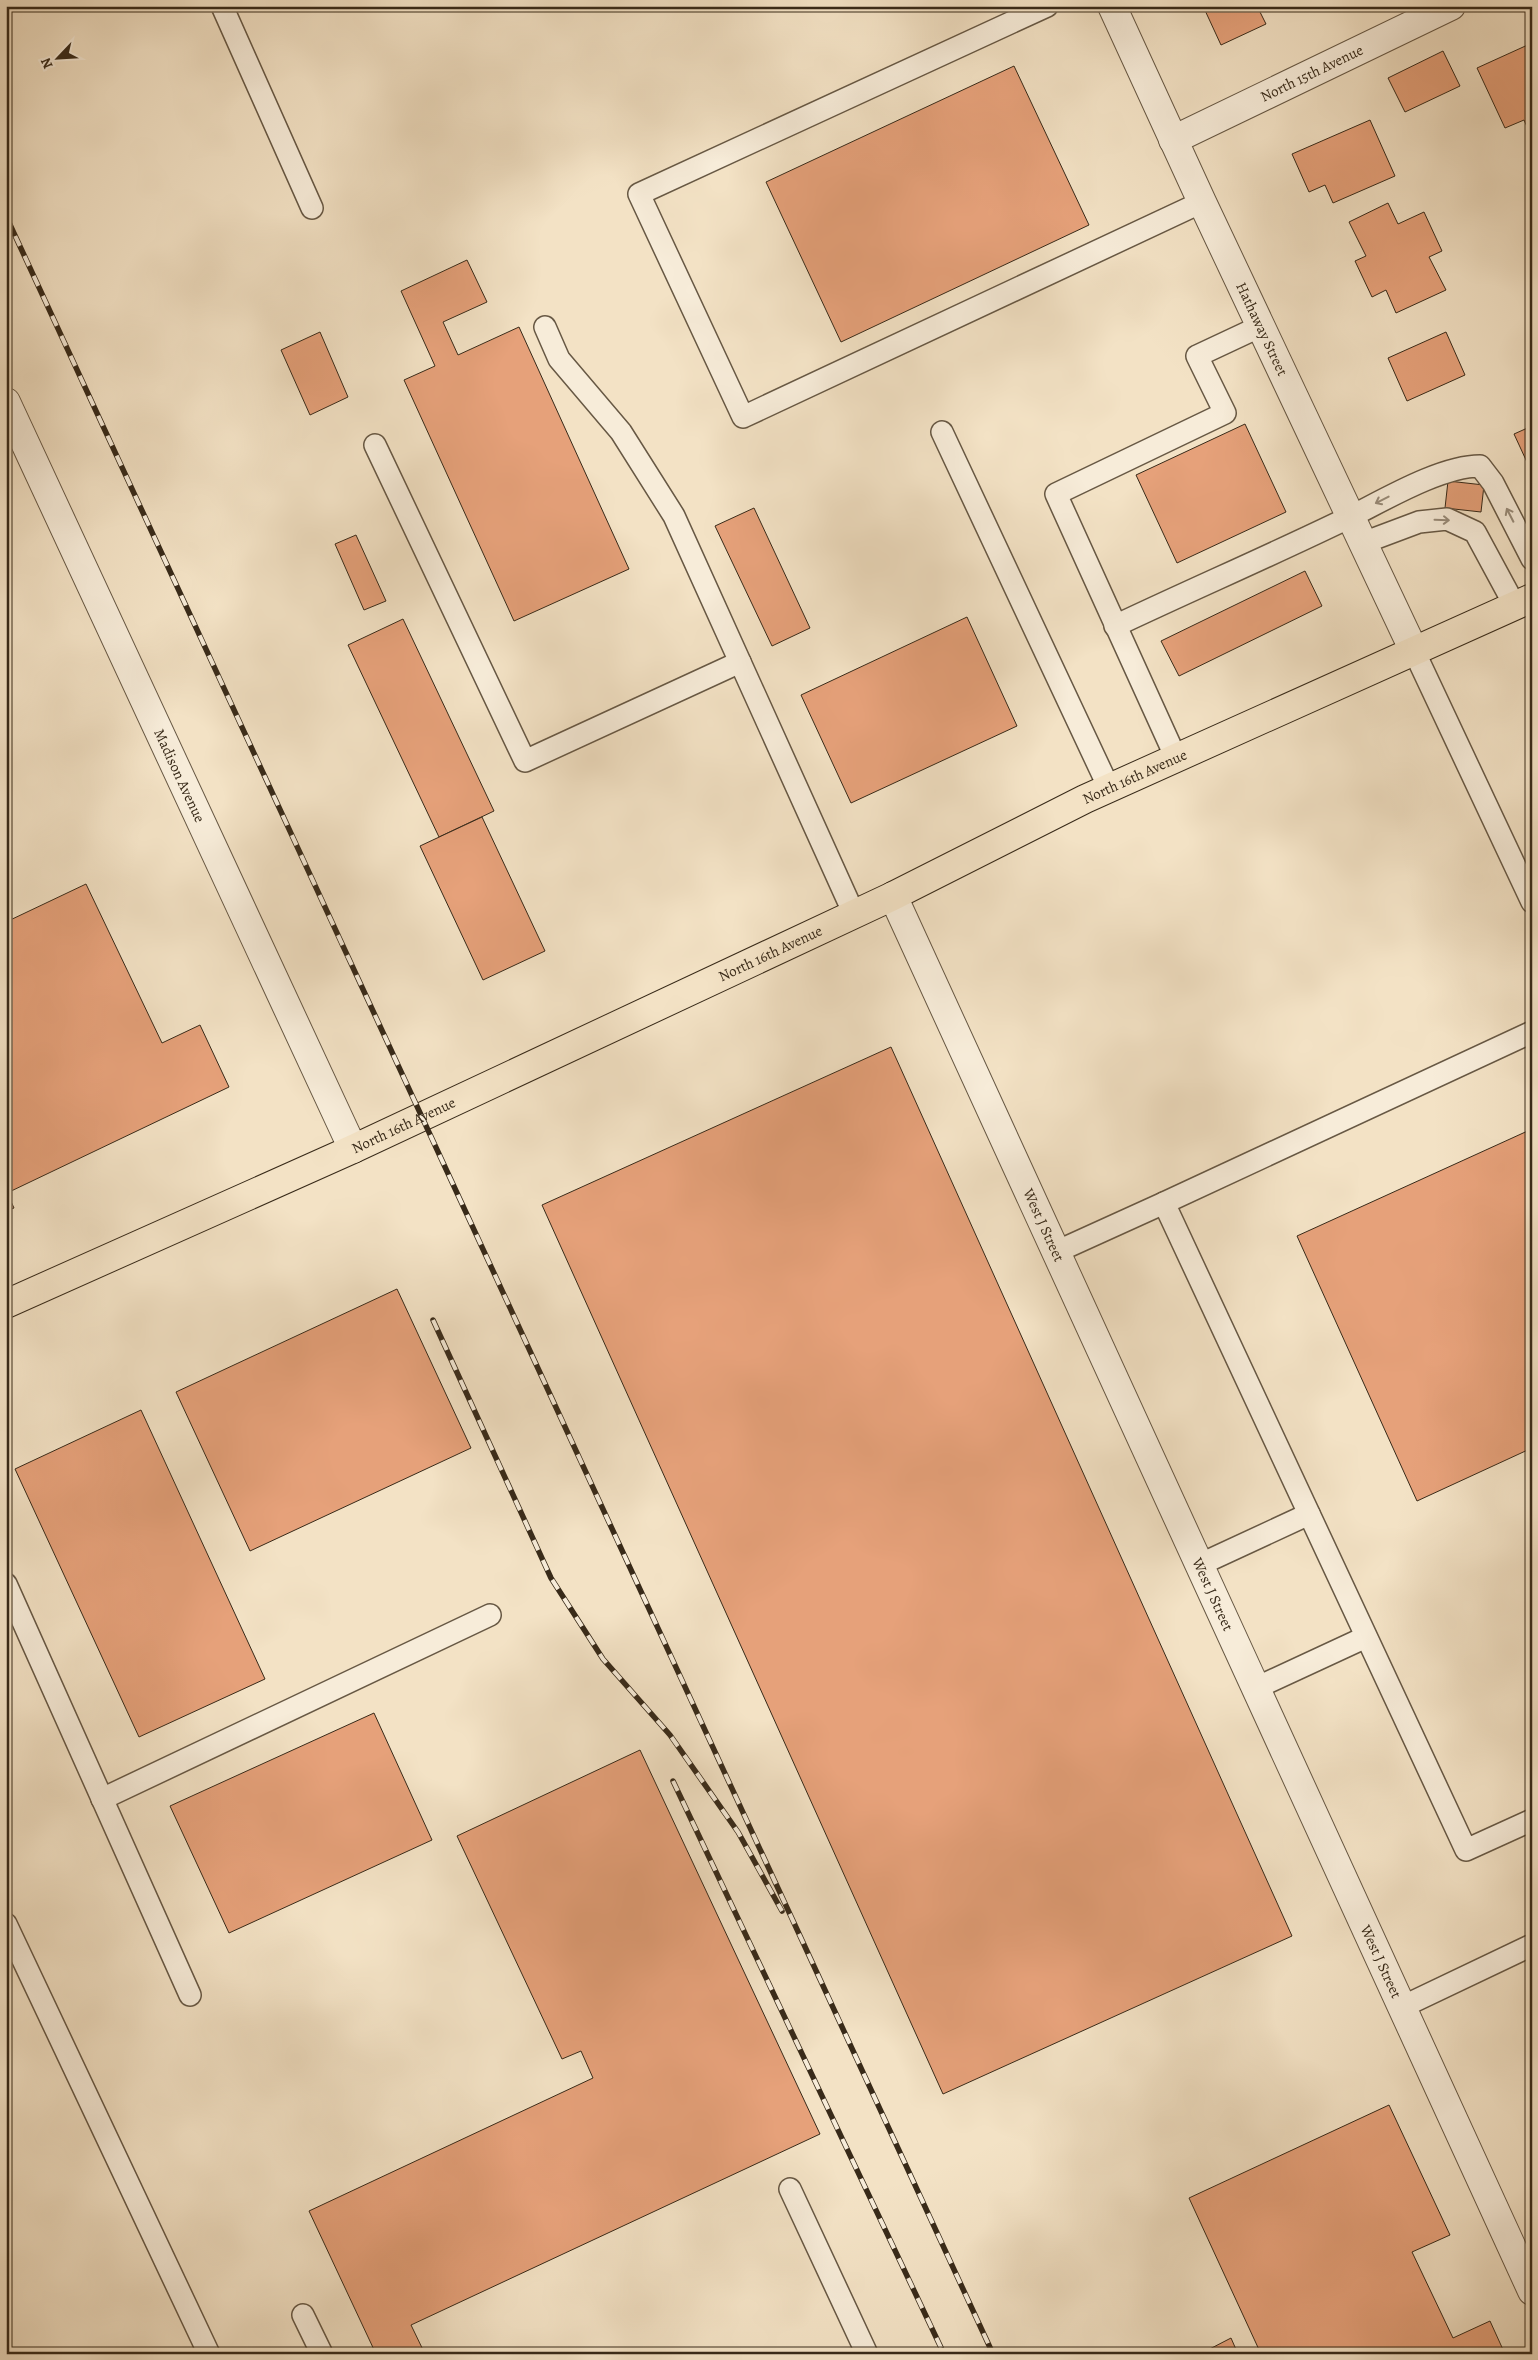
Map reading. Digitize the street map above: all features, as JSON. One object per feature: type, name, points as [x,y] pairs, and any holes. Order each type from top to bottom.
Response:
[{"type":"main road","name":"North 16th Avenue","points":[[6,1304],[352,1149],[893,896],[1109,788],[1523,602]]},
{"type":"street","name":"Hathaway Street","points":[[1112,6],[1260,326],[1414,651]]},
{"type":"street","name":"North 15th Avenue","points":[[1173,140],[1451,6]]},
{"type":"street","name":"Madison Avenue","points":[[6,402],[352,1149]]},
{"type":"street","name":"West J Street","points":[[893,896],[1532,2291]]},
{"type":"lane","points":[[222,6],[312,208]]},
{"type":"lane","points":[[1047,6],[639,194],[743,417],[1202,202]]},
{"type":"lane","points":[[1176,758],[1056,494],[1224,413],[1198,356],[1260,326]]},
{"type":"lane","points":[[545,328],[559,359],[621,432],[674,516],[854,914]]},
{"type":"lane","points":[[942,432],[1109,788]]},
{"type":"lane","points":[[376,445],[525,762],[740,662]]},
{"type":"lane","points":[[1115,626],[1350,517],[1406,488],[1468,466],[1480,466],[1493,483],[1532,559]]},
{"type":"lane","points":[[1363,543],[1419,522],[1447,519],[1475,532],[1523,602]]},
{"type":"lane","points":[[1414,651],[1532,902]]},
{"type":"lane","points":[[1056,1252],[1532,1032]]},
{"type":"lane","points":[[1164,1203],[1466,1850],[1532,1820]]},
{"type":"lane","points":[[1200,1565],[1309,1514]]},
{"type":"lane","points":[[6,1584],[190,1995]]},
{"type":"lane","points":[[102,1799],[490,1615]]},
{"type":"lane","points":[[1256,1688],[1366,1637]]},
{"type":"lane","points":[[6,1924],[209,2354]]},
{"type":"lane","points":[[1402,2007],[1532,1946]]},
{"type":"lane","points":[[790,2189],[867,2354]]},
{"type":"lane","points":[[303,2315],[322,2354]]},
{"type":"building","points":[[1203,6],[1257,6],[1266,24],[1221,45]]},
{"type":"building","points":[[1532,43],[1532,127],[1528,129],[1524,120],[1505,128],[1477,68]]},
{"type":"building","points":[[1443,51],[1460,86],[1405,112],[1388,78]]},
{"type":"building","points":[[1014,66],[1089,225],[841,342],[766,182]]},
{"type":"building","points":[[1370,120],[1395,176],[1333,203],[1325,185],[1309,192],[1292,154]]},
{"type":"building","points":[[1388,203],[1398,224],[1424,212],[1442,251],[1429,257],[1446,290],[1396,313],[1386,290],[1372,297],[1355,261],[1366,256],[1349,222]]},
{"type":"building","points":[[467,260],[487,302],[443,322],[458,355],[519,327],[629,569],[514,621],[404,380],[435,366],[401,291]]},
{"type":"building","points":[[320,332],[348,397],[310,415],[281,350]]},
{"type":"building","points":[[1446,332],[1465,375],[1407,401],[1388,358]]},
{"type":"building","points":[[1245,424],[1286,512],[1177,563],[1136,475]]},
{"type":"building","points":[[1532,426],[1532,473],[1514,434]]},
{"type":"building","points":[[1448,481],[1484,485],[1481,512],[1445,508]]},
{"type":"building","points":[[754,508],[810,628],[772,646],[715,526]]},
{"type":"building","points":[[356,535],[386,601],[364,610],[335,544]]},
{"type":"building","points":[[1305,571],[1322,606],[1179,676],[1161,641]]},
{"type":"building","points":[[967,617],[1017,726],[851,803],[801,695]]},
{"type":"building","points":[[403,619],[494,811],[439,837],[348,645]]},
{"type":"building","points":[[482,817],[545,951],[483,980],[420,846]]},
{"type":"building","points":[[86,884],[162,1043],[200,1025],[229,1087],[7,1193],[14,1208],[6,1211],[6,922]]},
{"type":"building","points":[[891,1047],[1292,1936],[943,2094],[542,1205]]},
{"type":"building","points":[[1532,1129],[1532,1448],[1417,1501],[1297,1236]]},
{"type":"building","points":[[397,1289],[471,1448],[250,1551],[176,1392]]},
{"type":"building","points":[[141,1410],[265,1679],[139,1737],[15,1469]]},
{"type":"building","points":[[374,1713],[432,1840],[229,1933],[170,1806]]},
{"type":"building","points":[[640,1750],[820,2134],[411,2325],[425,2354],[376,2354],[309,2211],[593,2078],[581,2051],[562,2059],[457,1836]]},
{"type":"building","points":[[1389,2105],[1450,2235],[1412,2252],[1453,2338],[1490,2321],[1505,2354],[1261,2354],[1189,2198]]},
{"type":"building","points":[[1231,2338],[1238,2354],[1200,2354]]},
{"type":"railway","points":[[6,216],[993,2354]]},
{"type":"railway","points":[[433,1320],[551,1578],[603,1659],[670,1735],[738,1832],[782,1911]]},
{"type":"railway","points":[[673,1781],[944,2354]]}]
